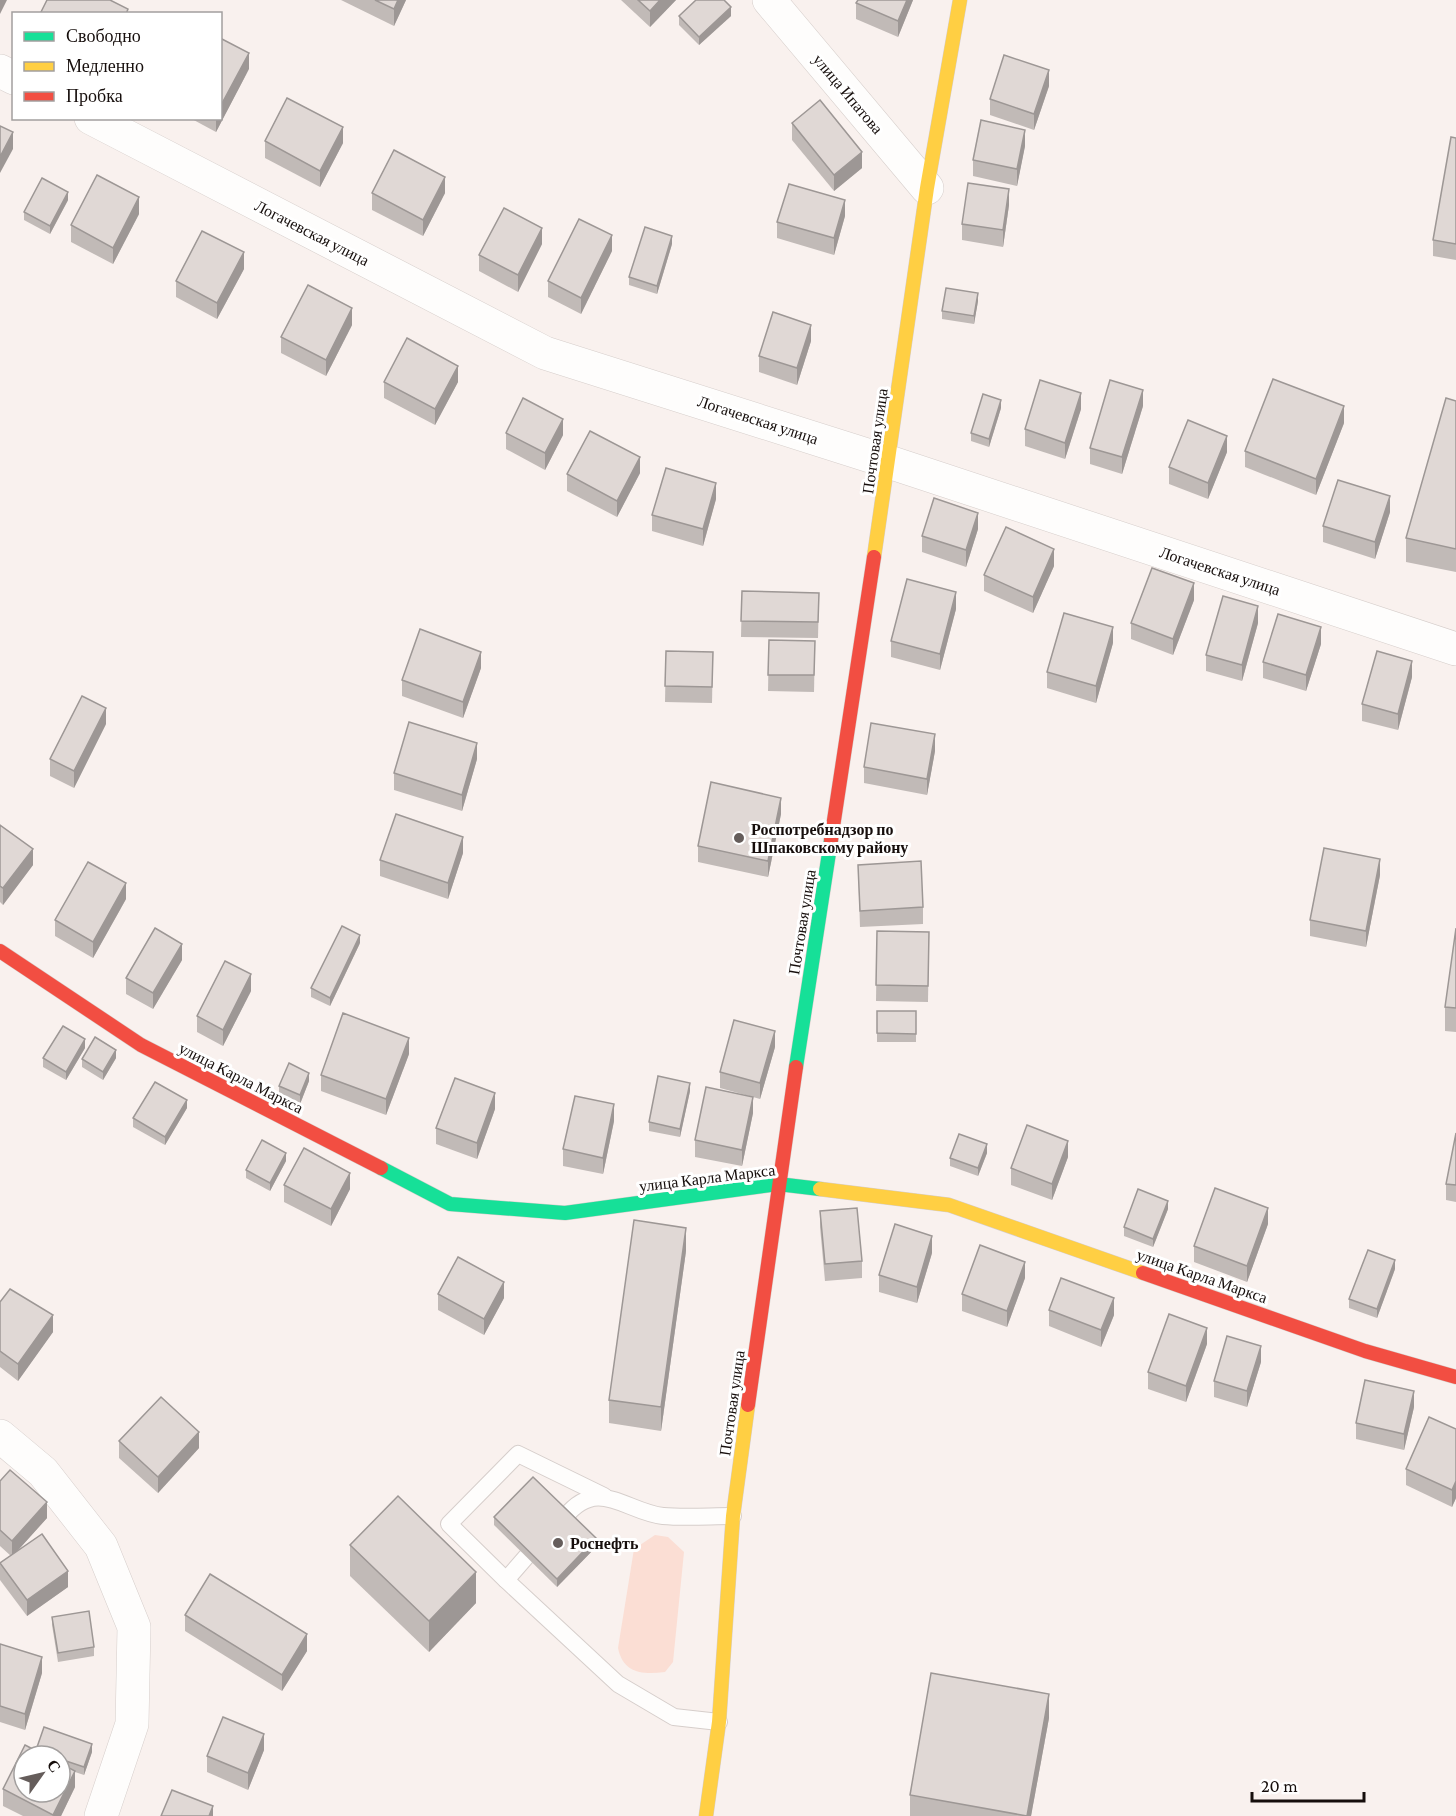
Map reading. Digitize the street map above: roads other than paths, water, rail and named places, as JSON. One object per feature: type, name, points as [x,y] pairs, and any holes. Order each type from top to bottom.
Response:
[{"type":"main road","name":"Почтовая улица","points":[[706,1816],[719,1722],[733,1516],[778,1184],[889,462],[927,188],[960,0]]},
{"type":"main road","name":"улица Карла Маркса","points":[[0,951],[141,1045],[450,1204],[565,1213],[778,1184],[949,1205],[1365,1351],[1456,1377]]},
{"type":"street","name":"улица Ипатова","points":[[770,0],[927,188]]},
{"type":"street","name":"Логачевская улица","points":[[95,120],[545,353],[889,462],[1456,649]]},
{"type":"street","points":[[0,1436],[43,1472],[101,1546],[134,1628],[132,1724],[102,1816]]},
{"type":"lane","points":[[719,1722],[674,1717],[618,1684],[448,1524],[518,1454],[604,1496],[661,1516],[733,1516]]},
{"type":"lane","points":[[565,1517],[574,1505],[604,1496]]},
{"type":"lane","points":[[506,1580],[526,1557]]},
{"type":"place","name":"Роспотребнадзор по Шпаковскому району","points":[[739,838]]},
{"type":"place","name":"Роснефть","points":[[558,1543]]}]
